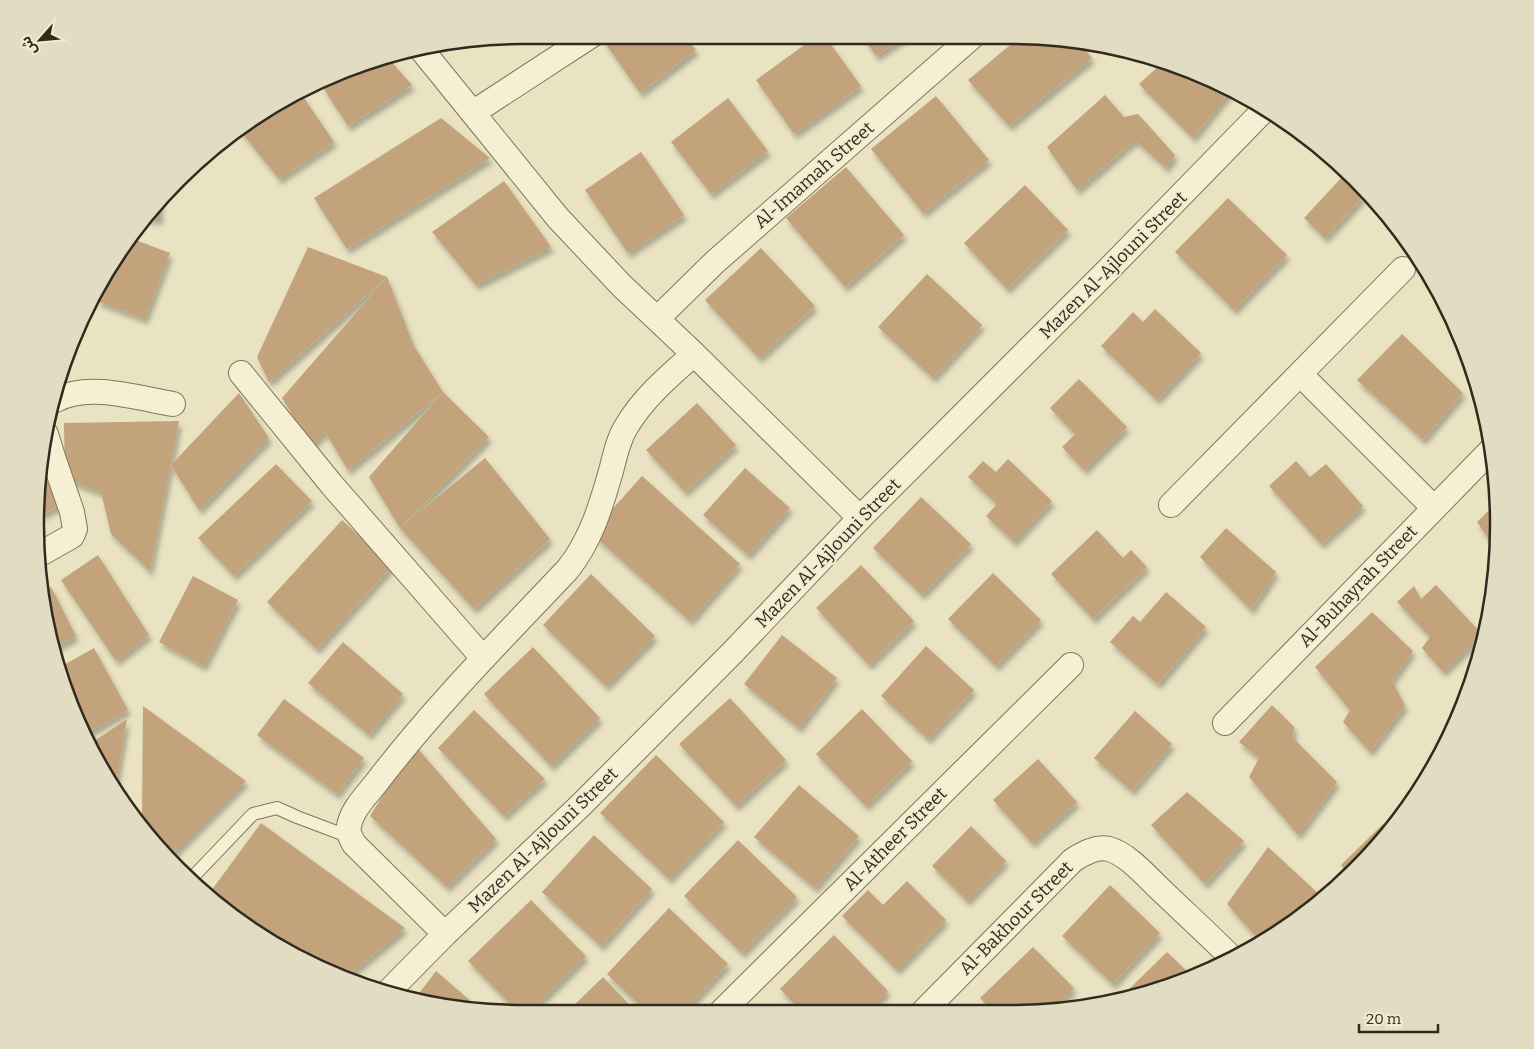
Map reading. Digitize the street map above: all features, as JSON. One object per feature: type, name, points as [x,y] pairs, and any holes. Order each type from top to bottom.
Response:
[{"type":"street","points":[[474,112],[578,44]]},
{"type":"street","name":"Al-Imamah Street","points":[[657,319],[715,262],[964,44]]},
{"type":"street","points":[[425,54],[474,112],[558,218],[622,286],[694,354],[860,518]]},
{"type":"street","name":"Mazen Al-Ajlouni Street","points":[[393,987],[445,934],[582,804],[734,651],[860,518],[1260,115]]},
{"type":"street","points":[[1172,505],[1403,269]]},
{"type":"street","points":[[445,934],[359,850],[350,838],[349,825],[359,806],[402,750],[456,687],[579,555],[601,505],[620,439],[626,427],[661,382],[694,354]]},
{"type":"street","points":[[241,373],[332,485],[483,658]]},
{"type":"street","points":[[1301,375],[1434,508]]},
{"type":"street","points":[[61,397],[66,394],[94,391],[173,404]]},
{"type":"street","points":[[45,551],[72,536],[75,529],[72,512],[50,447]]},
{"type":"street","name":"Al-Buhayrah Street","points":[[1225,722],[1485,456]]},
{"type":"street","name":"Al-Atheer Street","points":[[728,1005],[1071,665]]},
{"type":"street","name":"Al-Bakhour Street","points":[[930,1005],[1073,860],[1085,852],[1097,849],[1107,848],[1119,852],[1228,953]]},
{"type":"lane","points":[[196,874],[252,814],[277,808],[350,838]]},
{"type":"building","points":[[606,44],[691,44],[696,50],[640,93]]},
{"type":"building","points":[[806,44],[831,44],[861,86],[794,134],[756,80]]},
{"type":"building","points":[[868,44],[894,44],[876,56]]},
{"type":"building","points":[[1011,44],[1085,50],[1092,58],[1009,126],[968,80]]},
{"type":"building","points":[[392,62],[412,85],[348,126],[323,88]]},
{"type":"building","points":[[1158,67],[1193,80],[1227,96],[1193,138],[1139,84]]},
{"type":"building","points":[[1105,95],[1124,117],[1138,114],[1175,155],[1166,168],[1135,140],[1077,190],[1047,147]]},
{"type":"building","points":[[936,96],[989,160],[923,213],[871,149]]},
{"type":"building","points":[[304,97],[334,142],[279,179],[244,135]]},
{"type":"building","points":[[728,98],[768,151],[711,194],[671,142]]},
{"type":"building","points":[[441,118],[490,158],[347,249],[314,198]]},
{"type":"building","points":[[641,152],[684,215],[628,253],[585,190]]},
{"type":"building","points":[[846,167],[904,235],[845,287],[786,218]]},
{"type":"building","points":[[1341,178],[1362,198],[1325,238],[1304,218]]},
{"type":"building","points":[[504,181],[551,247],[476,285],[432,232]]},
{"type":"building","points":[[1025,185],[1068,230],[1007,289],[964,243]]},
{"type":"building","points":[[1228,198],[1287,255],[1234,310],[1175,252]]},
{"type":"building","points":[[160,212],[160,219],[154,219]]},
{"type":"building","points":[[137,240],[170,253],[145,319],[99,302]]},
{"type":"building","points":[[308,247],[387,277],[269,382],[257,357]]},
{"type":"building","points":[[761,248],[815,306],[759,358],[705,300]]},
{"type":"building","points":[[927,274],[982,325],[933,378],[878,327]]},
{"type":"building","points":[[387,277],[414,346],[443,392],[348,470],[325,432],[311,446],[282,398]]},
{"type":"building","points":[[1155,309],[1201,353],[1157,400],[1101,346],[1133,312],[1143,322]]},
{"type":"building","points":[[1402,334],[1463,393],[1423,440],[1357,380]]},
{"type":"building","points":[[1079,379],[1127,427],[1084,470],[1062,447],[1075,434],[1050,408]]},
{"type":"building","points":[[443,392],[489,437],[400,528],[369,477]]},
{"type":"building","points":[[239,393],[269,438],[199,510],[171,465]]},
{"type":"building","points":[[697,403],[736,445],[685,492],[646,450]]},
{"type":"building","points":[[179,421],[150,571],[111,534],[101,492],[65,479],[64,423]]},
{"type":"building","points":[[485,458],[550,539],[474,609],[400,528]]},
{"type":"building","points":[[1008,459],[1052,501],[1014,542],[986,516],[997,504],[968,477],[983,461],[996,472]]},
{"type":"building","points":[[1296,461],[1310,477],[1326,464],[1363,506],[1321,544],[1269,486]]},
{"type":"building","points":[[276,464],[312,501],[234,576],[198,538]]},
{"type":"building","points":[[745,468],[790,508],[748,555],[703,515]]},
{"type":"building","points":[[642,476],[740,564],[690,621],[591,533]]},
{"type":"building","points":[[46,480],[60,505],[44,513]]},
{"type":"building","points":[[921,497],[971,544],[922,595],[873,548]]},
{"type":"building","points":[[1490,509],[1489,540],[1477,522]]},
{"type":"building","points":[[342,520],[392,566],[317,649],[267,602]]},
{"type":"building","points":[[1226,528],[1276,572],[1251,610],[1200,557]]},
{"type":"building","points":[[1097,530],[1123,558],[1131,550],[1147,567],[1093,619],[1051,574]]},
{"type":"building","points":[[98,555],[149,635],[116,661],[61,580]]},
{"type":"building","points":[[861,565],[914,621],[869,665],[816,608]]},
{"type":"building","points":[[993,573],[1041,620],[996,666],[948,619]]},
{"type":"building","points":[[591,574],[655,636],[606,686],[543,625]]},
{"type":"building","points":[[193,576],[238,600],[204,666],[159,642]]},
{"type":"building","points":[[1436,585],[1478,630],[1476,640],[1443,672],[1422,648],[1430,637],[1397,602],[1414,586],[1421,599]]},
{"type":"building","points":[[51,587],[76,636],[59,645],[53,618],[48,588]]},
{"type":"building","points":[[1166,592],[1206,627],[1158,684],[1110,642],[1133,616],[1140,622]]},
{"type":"building","points":[[1372,612],[1413,651],[1392,680],[1405,706],[1370,752],[1343,722],[1350,710],[1315,667]]},
{"type":"building","points":[[782,635],[837,678],[799,728],[744,684]]},
{"type":"building","points":[[343,642],[403,694],[369,735],[308,683]]},
{"type":"building","points":[[926,646],[974,690],[928,739],[881,696]]},
{"type":"building","points":[[533,647],[600,718],[551,766],[484,694]]},
{"type":"building","points":[[94,648],[128,710],[90,731],[65,664]]},
{"type":"building","points":[[730,698],[786,760],[736,806],[679,744]]},
{"type":"building","points":[[284,699],[364,758],[337,794],[257,735]]},
{"type":"building","points":[[1272,705],[1294,727],[1293,738],[1337,782],[1298,835],[1249,777],[1259,758],[1239,742]]},
{"type":"building","points":[[143,706],[246,781],[174,853],[142,816]]},
{"type":"building","points":[[862,709],[912,761],[866,806],[816,754]]},
{"type":"building","points":[[474,710],[545,779],[504,816],[438,748]]},
{"type":"building","points":[[1135,711],[1172,744],[1132,791],[1094,758]]},
{"type":"building","points":[[127,719],[117,779],[108,765],[95,740]]},
{"type":"building","points":[[414,744],[496,839],[447,887],[370,816]]},
{"type":"building","points":[[656,755],[724,822],[669,879],[600,813]]},
{"type":"building","points":[[1038,759],[1077,802],[1032,843],[993,800]]},
{"type":"building","points":[[799,785],[859,836],[815,888],[754,837]]},
{"type":"building","points":[[1187,792],[1244,841],[1205,884],[1151,825]]},
{"type":"building","points":[[261,823],[405,928],[351,973],[312,956],[284,941],[257,924],[212,889]]},
{"type":"building","points":[[1383,824],[1384,825],[1344,869],[1341,865]]},
{"type":"building","points":[[971,826],[1006,861],[967,901],[932,866]]},
{"type":"building","points":[[594,835],[652,889],[601,946],[542,892]]},
{"type":"building","points":[[738,840],[797,897],[742,953],[684,896]]},
{"type":"building","points":[[1268,847],[1318,893],[1256,937],[1227,904]]},
{"type":"building","points":[[907,881],[946,920],[897,970],[842,916],[868,890],[883,905]]},
{"type":"building","points":[[1110,885],[1160,933],[1113,984],[1062,936]]},
{"type":"building","points":[[531,900],[586,956],[536,1005],[511,1005],[468,961]]},
{"type":"building","points":[[669,908],[728,964],[689,1005],[640,1005],[607,974]]},
{"type":"building","points":[[834,935],[888,991],[874,1005],[795,1005],[780,989]]},
{"type":"building","points":[[1033,947],[1074,988],[1059,1002],[987,1005],[980,998]]},
{"type":"building","points":[[1167,952],[1187,971],[1164,980],[1128,990]]},
{"type":"building","points":[[436,971],[472,1002],[431,996],[419,993]]},
{"type":"building","points":[[603,977],[629,1005],[574,1005]]}]
